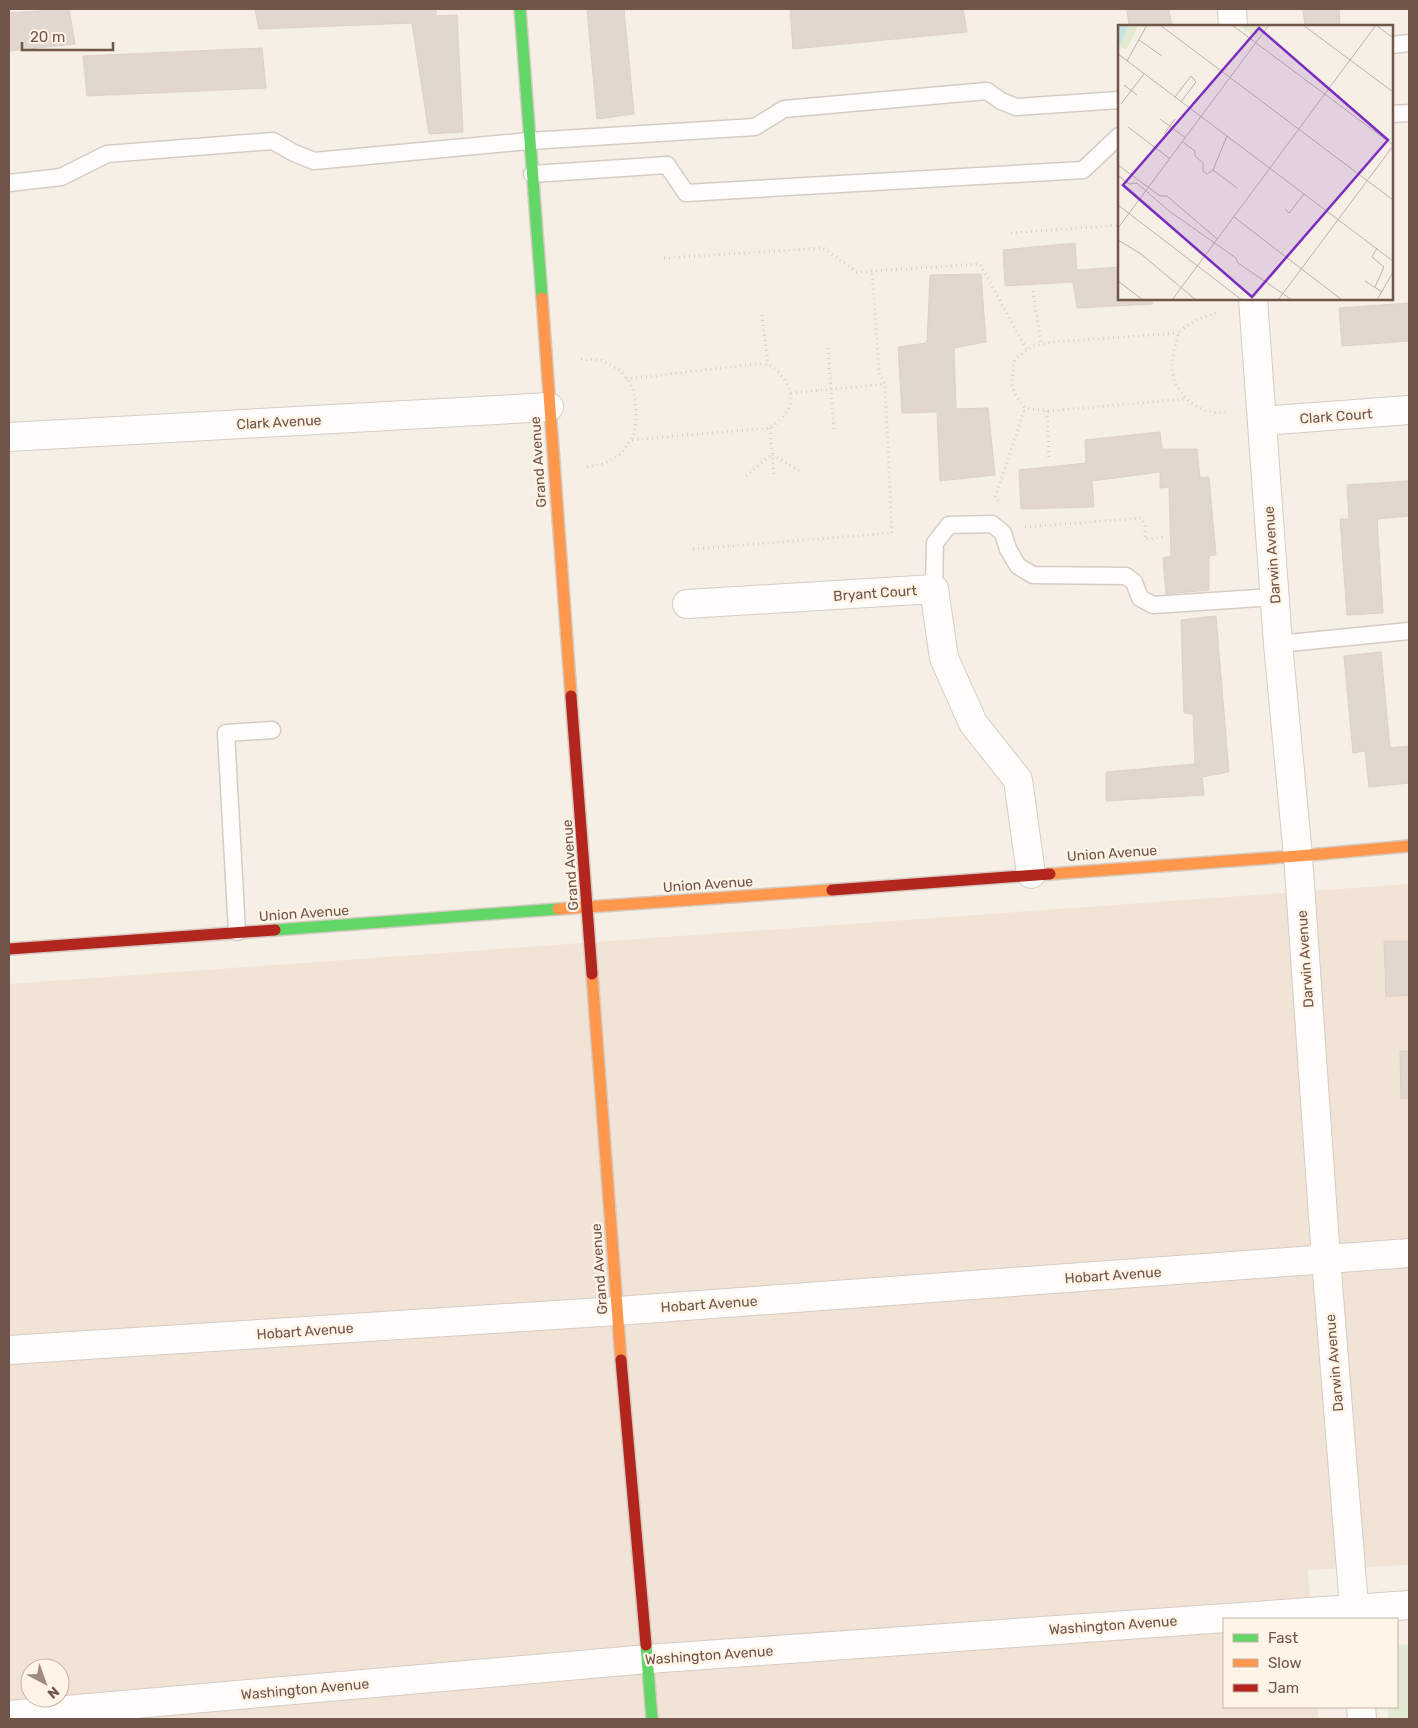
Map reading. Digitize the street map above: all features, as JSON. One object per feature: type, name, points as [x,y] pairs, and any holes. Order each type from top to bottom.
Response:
[{"type":"street","name":"Grand Avenue","points":[[520,9],[617,1311],[652,1719]]},
{"type":"street","points":[[1232,9],[1233,25]]},
{"type":"street","name":"Darwin Avenue","points":[[1253,300],[1274,597],[1298,856],[1326,1260],[1355,1614]]},
{"type":"street","name":"Clark Avenue","points":[[9,437],[549,407]]},
{"type":"street","name":"Clark Court","points":[[1262,421],[1409,410]]},
{"type":"street","name":"Bryant Court","points":[[687,604],[934,589],[944,658],[947,666],[973,724],[1018,780],[1031,874]]},
{"type":"street","name":"Union Avenue","points":[[9,949],[1298,856],[1409,846]]},
{"type":"street","name":"Hobart Avenue","points":[[9,1350],[617,1311],[1409,1253]]},
{"type":"street","name":"Washington Avenue","points":[[1292,1618],[1355,1614],[1409,1605]]},
{"type":"street","name":"Washington Avenue","points":[[9,1715],[648,1659],[1223,1622]]},
{"type":"lane","points":[[1393,45],[1409,43]]},
{"type":"lane","points":[[9,183],[60,177],[107,154],[273,141],[294,153],[314,161],[530,141],[755,128],[784,109],[987,90],[1001,101],[1016,107],[1118,100]]},
{"type":"lane","points":[[1393,114],[1409,113]]},
{"type":"lane","points":[[532,174],[667,165],[686,193],[1083,170],[1118,137]]},
{"type":"lane","points":[[934,589],[935,543],[949,525],[992,524],[1003,533],[1008,549],[1018,566],[1033,574],[1126,576],[1134,582],[1140,598],[1152,605],[1274,597]]},
{"type":"lane","points":[[1278,644],[1409,631]]},
{"type":"lane","points":[[237,932],[226,733],[272,730]]},
{"type":"path","points":[[1011,233],[1118,225]]},
{"type":"path","points":[[664,258],[823,248],[858,272],[980,264],[1027,350]]},
{"type":"path","points":[[693,549],[892,533],[885,384],[879,373],[872,271]]},
{"type":"path","points":[[1033,291],[1041,344]]},
{"type":"path","points":[[1186,399],[1047,411],[1025,408],[1014,393],[1011,379],[1015,359],[1033,346],[1179,333],[1197,320],[1216,313]]},
{"type":"path","points":[[762,315],[768,365]]},
{"type":"path","points":[[1179,333],[1172,357],[1175,382],[1186,399],[1201,409],[1218,414],[1227,411]]},
{"type":"path","points":[[828,348],[834,429]]},
{"type":"path","points":[[581,359],[601,360],[620,371],[633,388],[636,410],[635,433],[622,454],[603,464],[586,467]]},
{"type":"path","points":[[626,379],[756,364],[768,365],[784,378],[791,393],[790,405],[781,420],[770,428],[631,440]]},
{"type":"path","points":[[791,393],[885,384]]},
{"type":"path","points":[[999,503],[995,497],[1025,408]]},
{"type":"path","points":[[1047,411],[1049,460]]},
{"type":"path","points":[[770,428],[774,477]]},
{"type":"path","points":[[772,454],[799,471]]},
{"type":"path","points":[[746,476],[772,454]]},
{"type":"path","points":[[1023,527],[1141,518],[1146,526],[1145,538],[1164,537]]},
{"type":"shaded area","points":[[1409,884],[1409,1565],[1308,1570],[1312,1618],[1223,1618],[1223,1708],[1318,1708],[1318,1719],[9,1719],[9,984]]},
{"type":"green space","points":[[1409,1644],[1409,1719],[1388,1719],[1388,1708],[1398,1708],[1398,1645]]},
{"type":"building","points":[[69,9],[75,44],[9,51],[9,13]]},
{"type":"building","points":[[255,9],[436,9],[436,16],[457,15],[463,132],[429,134],[412,23],[259,29]]},
{"type":"building","points":[[587,9],[624,9],[634,114],[597,119]]},
{"type":"building","points":[[790,9],[963,9],[967,32],[793,49]]},
{"type":"building","points":[[1127,9],[1169,9],[1172,25],[1129,25]]},
{"type":"building","points":[[1303,9],[1339,9],[1340,25],[1305,25]]},
{"type":"building","points":[[262,48],[266,88],[87,96],[83,56]]},
{"type":"building","points":[[1075,243],[1077,270],[1118,267],[1118,300],[1152,300],[1153,304],[1077,308],[1073,282],[1005,286],[1003,250]]},
{"type":"building","points":[[981,274],[986,342],[954,348],[956,409],[988,408],[995,475],[940,481],[937,412],[902,413],[898,347],[927,343],[930,275]]},
{"type":"building","points":[[1409,303],[1409,341],[1342,346],[1339,308]]},
{"type":"building","points":[[1160,432],[1162,449],[1197,449],[1200,478],[1209,477],[1216,555],[1209,556],[1209,590],[1166,594],[1163,558],[1171,556],[1169,487],[1160,488],[1160,472],[1092,481],[1094,507],[1021,509],[1019,470],[1086,463],[1085,440]]},
{"type":"building","points":[[1409,481],[1409,516],[1377,519],[1383,613],[1347,615],[1340,519],[1349,519],[1347,485]]},
{"type":"building","points":[[1216,616],[1229,772],[1202,777],[1204,795],[1106,801],[1106,772],[1195,764],[1193,714],[1184,713],[1181,620]]},
{"type":"building","points":[[1381,652],[1390,748],[1409,746],[1409,783],[1369,787],[1365,751],[1353,753],[1344,656]]},
{"type":"building","points":[[1384,941],[1409,941],[1409,995],[1386,997]]},
{"type":"building","points":[[1400,1051],[1409,1051],[1409,1098],[1401,1099]]},
{"type":"traffic: fast","points":[[520,9],[542,298]]},
{"type":"traffic: fast","points":[[275,930],[558,909]]},
{"type":"traffic: fast","points":[[646,1645],[652,1719]]},
{"type":"traffic: slow","points":[[542,298],[571,696]]},
{"type":"traffic: slow","points":[[1050,874],[1409,846]]},
{"type":"traffic: slow","points":[[558,909],[832,890]]},
{"type":"traffic: slow","points":[[592,974],[621,1360]]},
{"type":"traffic: jam","points":[[571,696],[592,974]]},
{"type":"traffic: jam","points":[[832,890],[1050,874]]},
{"type":"traffic: jam","points":[[9,949],[275,930]]},
{"type":"traffic: jam","points":[[621,1360],[646,1645]]}]
